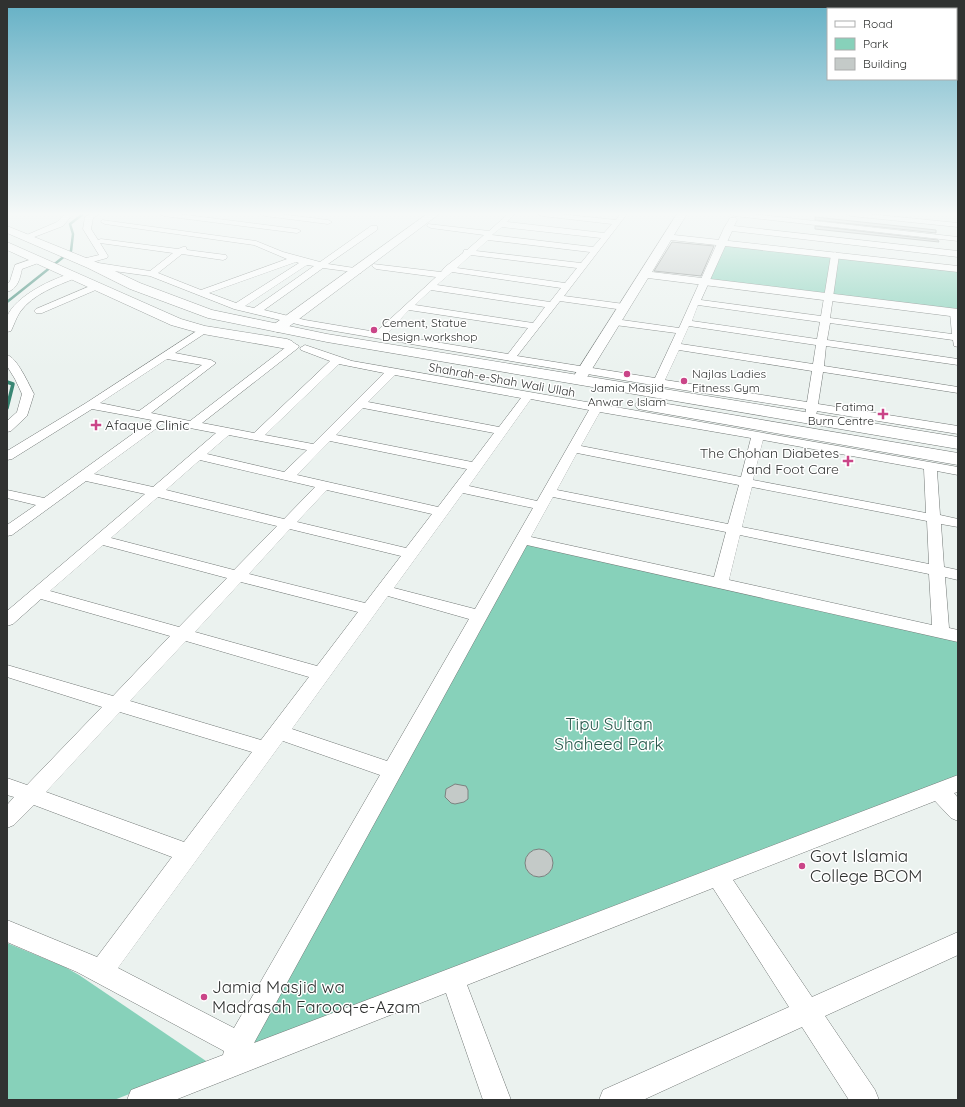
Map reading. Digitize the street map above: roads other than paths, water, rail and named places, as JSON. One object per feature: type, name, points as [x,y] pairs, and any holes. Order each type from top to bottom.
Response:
[{"type":"main road","name":"Shahrah-e-Shah Wali Ullah","points":[[51,266],[95,287],[176,322],[203,330],[242,337],[294,333],[582,375],[686,392],[792,422],[812,413],[883,425],[958,443]]},
{"type":"main road","name":"Shahrah-e-Shah Wali Ullah","points":[[93,266],[116,277],[208,314],[258,318],[294,333],[792,422],[958,459]]},
{"type":"main road","points":[[294,333],[358,271],[366,266]]},
{"type":"main road","points":[[294,333],[376,266]]},
{"type":"main road","points":[[242,337],[258,318]]},
{"type":"street","points":[[7,289],[14,282],[18,267],[31,266]]},
{"type":"street","points":[[103,266],[152,274],[237,307],[258,318],[322,266],[358,271]]},
{"type":"street","points":[[152,274],[162,266]]},
{"type":"street","points":[[200,293],[277,266]]},
{"type":"street","points":[[237,307],[300,266]]},
{"type":"street","points":[[376,266],[445,272],[566,286]]},
{"type":"street","points":[[327,338],[380,335],[407,307],[452,266]]},
{"type":"street","points":[[510,358],[582,266]]},
{"type":"street","points":[[582,375],[649,266]]},
{"type":"street","points":[[658,382],[712,266]]},
{"type":"street","points":[[192,425],[294,333],[380,335],[510,358],[582,375],[658,382],[686,392],[812,413],[833,266]]},
{"type":"street","points":[[934,266],[957,268]]},
{"type":"street","points":[[644,274],[957,313],[958,344]]},
{"type":"street","points":[[7,329],[8,324],[28,297],[44,287],[73,276]]},
{"type":"street","points":[[39,311],[95,287]]},
{"type":"street","points":[[429,287],[624,307]]},
{"type":"street","points":[[695,302],[958,338]]},
{"type":"street","points":[[407,307],[534,326]]},
{"type":"street","points":[[615,322],[684,327],[822,342],[958,362]]},
{"type":"street","points":[[7,456],[90,405],[203,330]]},
{"type":"street","points":[[294,333],[338,359],[350,364],[958,471]]},
{"type":"street","points":[[675,346],[958,390]]},
{"type":"street","points":[[141,415],[211,363],[165,355]]},
{"type":"street","points":[[7,358],[21,379],[28,394],[23,413],[7,428]]},
{"type":"street","points":[[256,437],[338,359]]},
{"type":"street","points":[[287,477],[314,448],[392,372]]},
{"type":"street","points":[[100,972],[528,396]]},
{"type":"street","points":[[360,404],[502,431]]},
{"type":"street","points":[[90,405],[314,448]]},
{"type":"street","points":[[236,1055],[596,408]]},
{"type":"street","points":[[7,532],[162,419]]},
{"type":"street","points":[[883,425],[958,430]]},
{"type":"street","points":[[7,620],[226,431]]},
{"type":"street","points":[[720,583],[758,436]]},
{"type":"street","points":[[326,437],[476,467]]},
{"type":"street","points":[[574,449],[958,523]]},
{"type":"street","points":[[197,456],[442,512]]},
{"type":"street","points":[[930,466],[941,632]]},
{"type":"street","points":[[83,476],[156,492],[411,554]]},
{"type":"street","points":[[7,819],[324,485]]},
{"type":"street","points":[[460,488],[545,499],[734,529],[958,575]]},
{"type":"street","points":[[7,494],[47,503]]},
{"type":"street","points":[[100,540],[369,610]]},
{"type":"street","points":[[522,540],[958,636]]},
{"type":"street","points":[[384,590],[479,616]]},
{"type":"street","points":[[38,593],[322,674]]},
{"type":"street","points":[[7,671],[266,749]]},
{"type":"street","points":[[278,732],[393,771]]},
{"type":"street","points":[[7,786],[188,853]]},
{"type":"street","points":[[141,1100],[236,1055],[453,979],[948,787],[958,812]]},
{"type":"street","points":[[718,876],[865,1100]]},
{"type":"street","points":[[7,932],[86,964],[236,1055]]},
{"type":"street","points":[[613,1100],[958,942]]},
{"type":"street","points":[[453,979],[498,1100]]},
{"type":"waterway","points":[[7,302],[53,266]]},
{"type":"waterway","points":[[7,382],[13,384],[7,408]]},
{"type":"place","name":"Cement, Statue Design workshop","points":[[374,330]]},
{"type":"place","name":"Jamia Masjid Anwar e Islam","points":[[627,374]]},
{"type":"place","name":"Najlas Ladies Fitness Gym","points":[[684,381]]},
{"type":"place","name":"Fatima Burn Centre","points":[[883,414]]},
{"type":"place","name":"Afaque Clinic","points":[[96,425]]},
{"type":"place","name":"The Chohan Diabetes and Foot Care","points":[[848,461]]},
{"type":"place","name":"Govt Islamia College BCOM","points":[[802,866]]},
{"type":"place","name":"Jamia Masjid wa Madrasah Farooq-e-Azam","points":[[204,997]]},
{"type":"park label","name":"Tipu Sultan Shaheed Park","points":[[609,734]]}]
